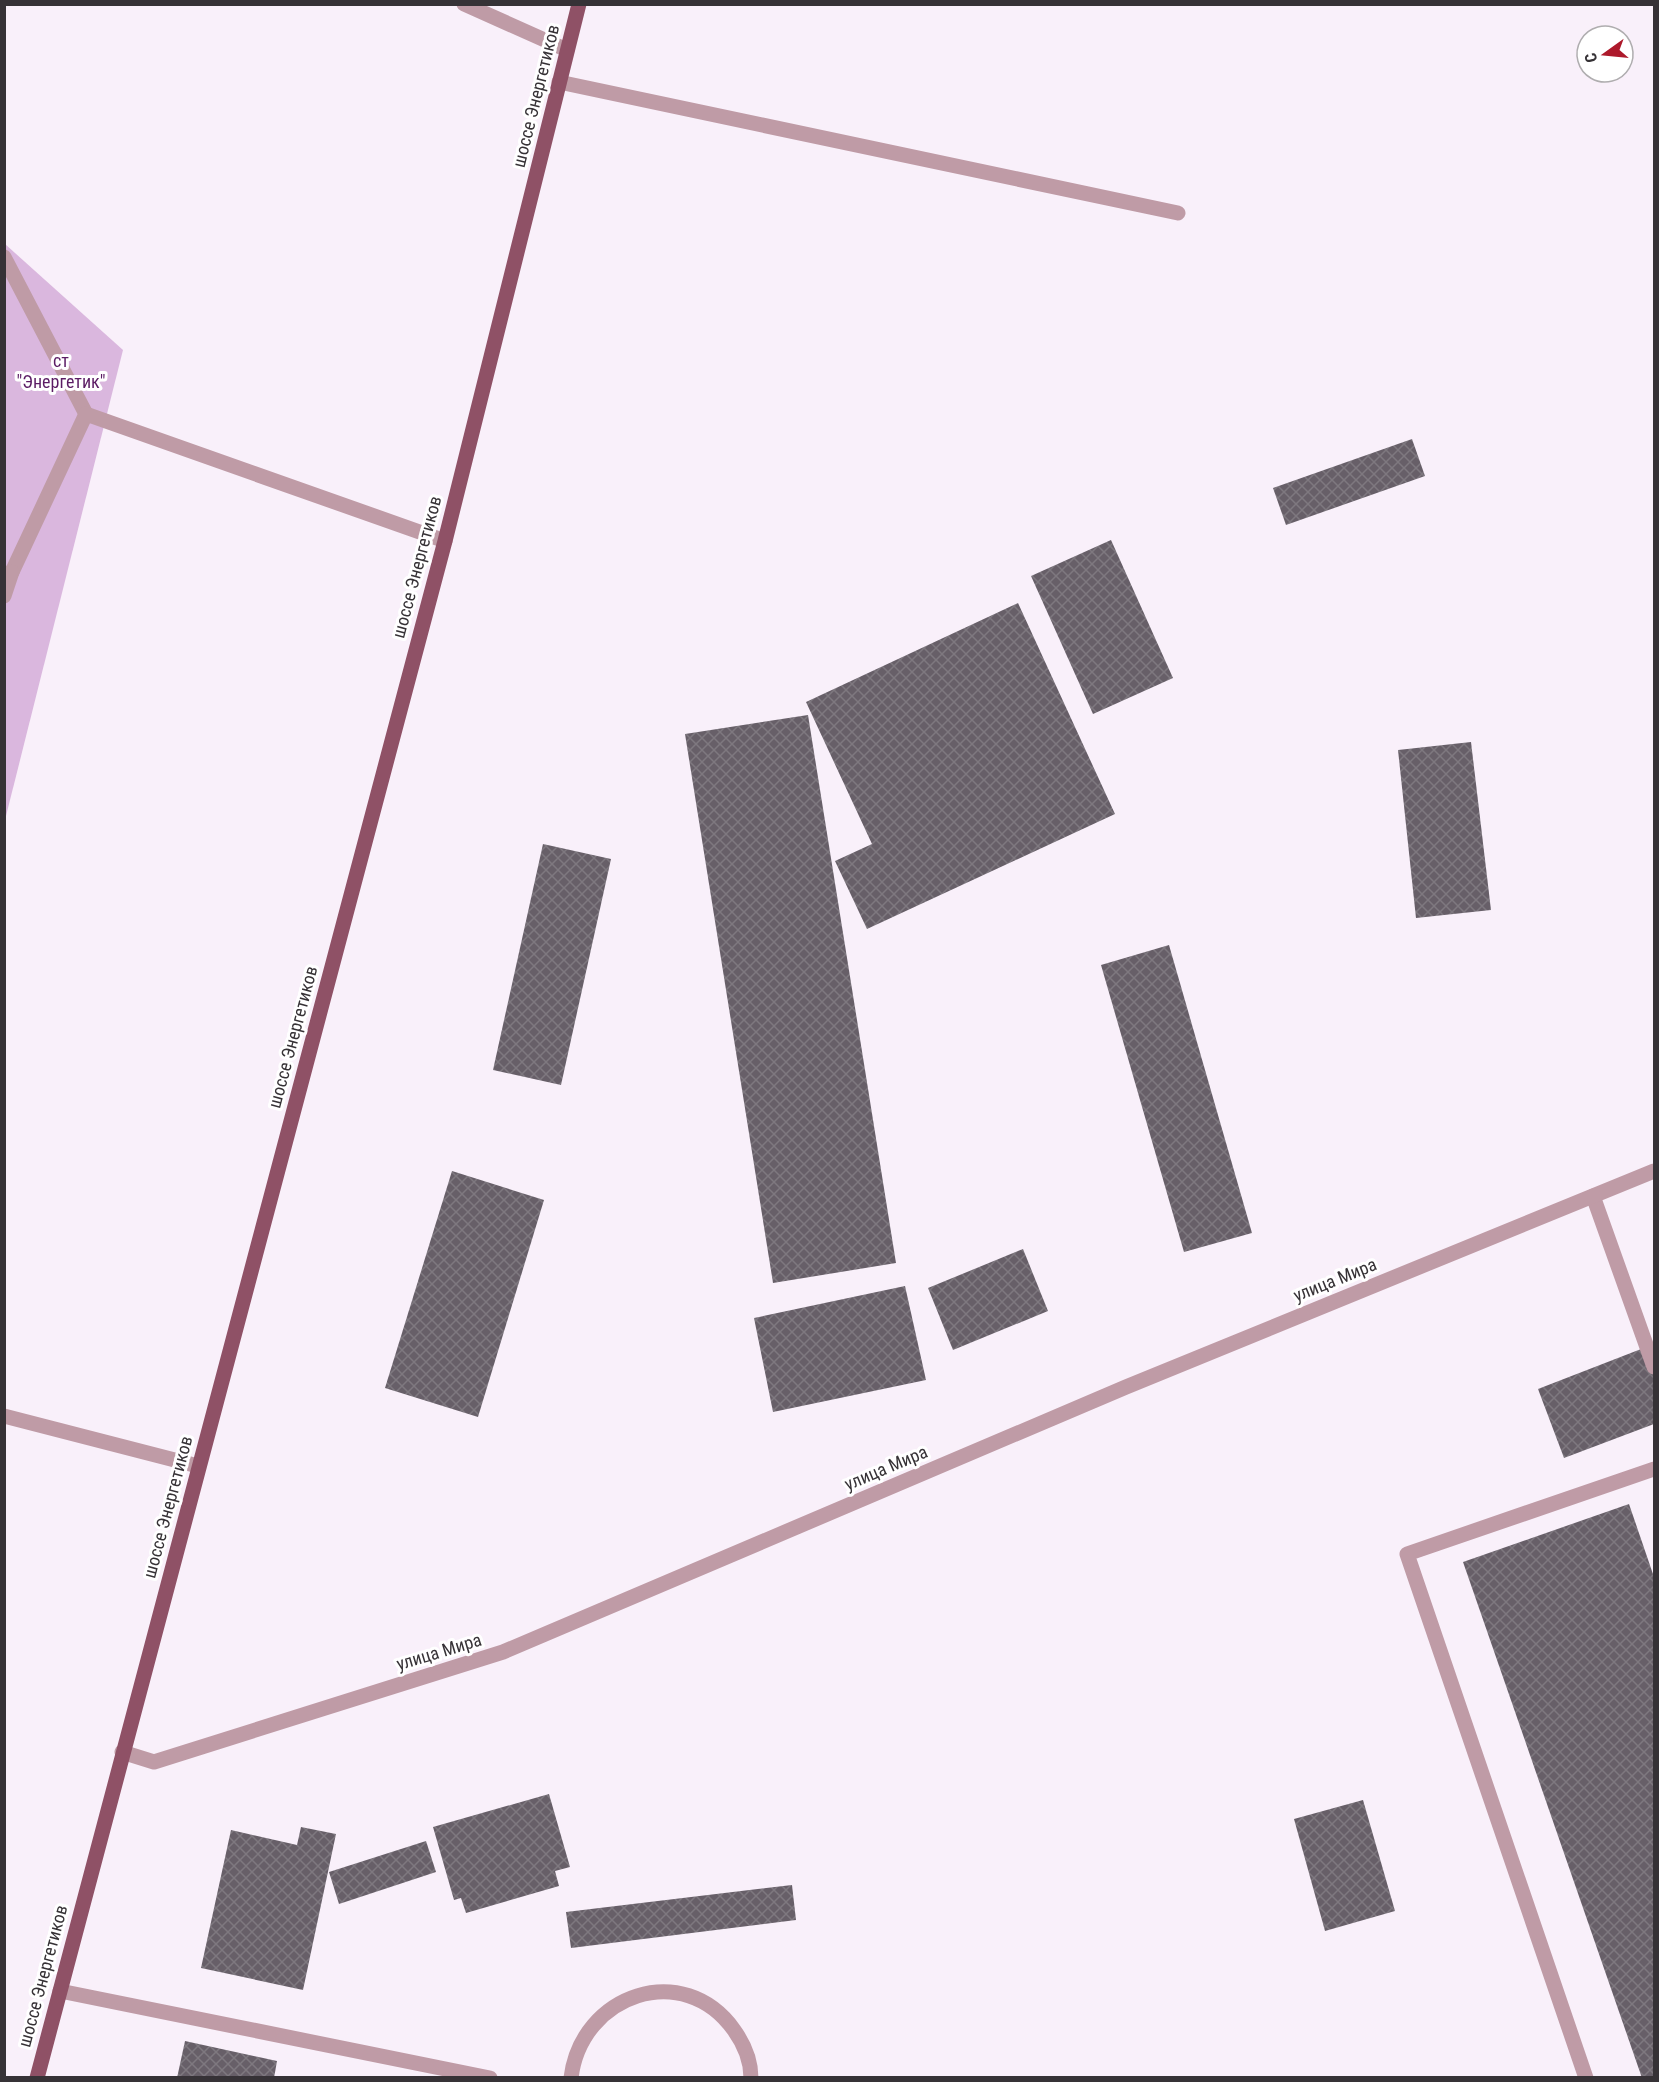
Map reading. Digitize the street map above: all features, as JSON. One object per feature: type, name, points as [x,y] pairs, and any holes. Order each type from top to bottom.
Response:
[{"type":"main road","name":"шоссе Энергетиков","points":[[37,2078],[445,541],[579,4]]},
{"type":"street","points":[[464,4],[567,50]]},
{"type":"street","points":[[559,82],[1178,213]]},
{"type":"street","points":[[4,257],[86,414],[445,541]]},
{"type":"street","points":[[4,596],[8,573],[86,414]]},
{"type":"street","name":"улица Мира","points":[[122,1752],[154,1762],[503,1652],[1126,1387],[1654,1171]]},
{"type":"street","points":[[1593,1196],[1654,1367]]},
{"type":"street","points":[[4,1416],[198,1467]]},
{"type":"street","points":[[1586,2078],[1407,1554],[1654,1469]]},
{"type":"street","points":[[60,1991],[490,2078]]},
{"type":"street","points":[[571,2078],[574,2059],[581,2042],[590,2027],[602,2014],[616,2004],[633,1997],[668,1992],[701,2002],[717,2011],[730,2023],[747,2054],[751,2078]]},
{"type":"green space","name":"ст \"Энергетик\"","points":[[5,244],[123,350],[5,820]]},
{"type":"building","points":[[1412,439],[1425,476],[1286,525],[1273,488]]},
{"type":"building","points":[[1111,540],[1173,678],[1093,714],[1031,576]]},
{"type":"building","points":[[1018,603],[1115,814],[867,929],[835,861],[872,844],[806,702]]},
{"type":"building","points":[[808,715],[896,1263],[773,1283],[685,734]]},
{"type":"building","points":[[1471,742],[1491,910],[1416,918],[1398,750]]},
{"type":"building","points":[[543,844],[611,859],[561,1085],[493,1070]]},
{"type":"building","points":[[1169,945],[1252,1233],[1184,1252],[1101,965]]},
{"type":"building","points":[[452,1171],[544,1200],[478,1417],[385,1388]]},
{"type":"building","points":[[1023,1249],[1048,1311],[953,1350],[928,1288]]},
{"type":"building","points":[[905,1286],[926,1380],[773,1412],[754,1318]]},
{"type":"building","points":[[1654,1344],[1654,1424],[1564,1458],[1538,1389]]},
{"type":"building","points":[[1629,1504],[1654,1577],[1654,2078],[1642,2078],[1463,1562]]},
{"type":"building","points":[[549,1794],[570,1867],[555,1871],[559,1886],[466,1913],[461,1898],[454,1900],[433,1827]]},
{"type":"building","points":[[1363,1800],[1395,1911],[1325,1931],[1294,1819]]},
{"type":"building","points":[[301,1827],[336,1834],[303,1990],[201,1968],[231,1830],[297,1845]]},
{"type":"building","points":[[426,1841],[436,1872],[339,1904],[329,1872]]},
{"type":"building","points":[[792,1885],[796,1920],[571,1948],[566,1912]]},
{"type":"building","points":[[185,2041],[277,2061],[274,2078],[177,2078]]}]
